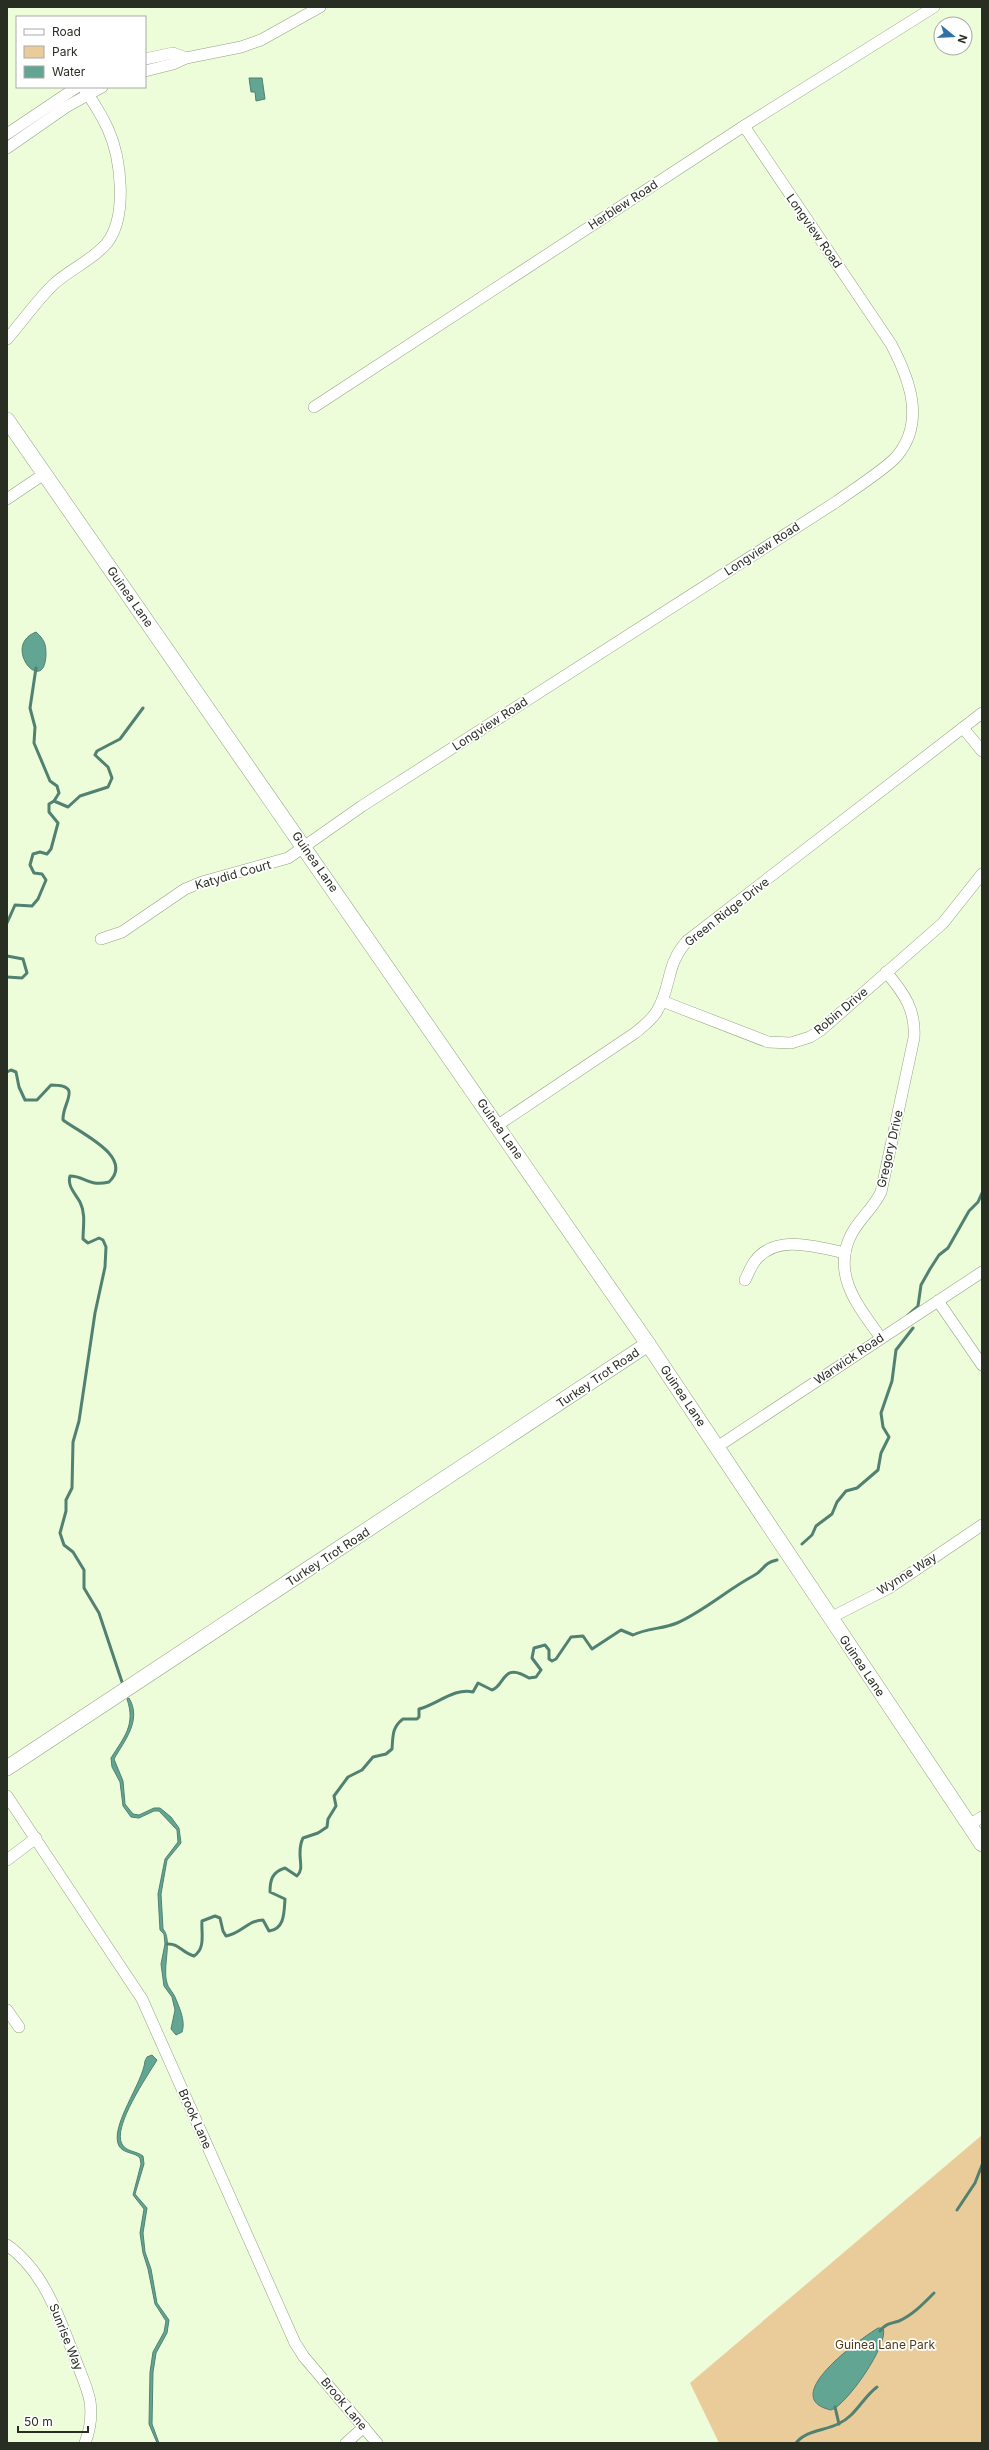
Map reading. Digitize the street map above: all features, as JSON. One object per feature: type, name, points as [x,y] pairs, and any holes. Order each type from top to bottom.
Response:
[{"type":"street","points":[[146,71],[173,64],[186,58],[241,47],[261,40],[320,7]]},
{"type":"street","name":"Herblew Road","points":[[314,406],[744,126],[934,7]]},
{"type":"street","points":[[146,59],[173,53],[186,58]]},
{"type":"street","points":[[7,134],[76,88]]},
{"type":"street","points":[[7,148],[85,91],[98,88]]},
{"type":"street","points":[[7,339],[55,283],[100,250],[107,243],[117,224],[120,200],[113,144],[101,114],[85,91]]},
{"type":"street","name":"Longview Road","points":[[304,846],[362,806],[836,502],[897,456],[909,433],[913,409],[910,386],[905,372],[890,344],[744,126]]},
{"type":"street","name":"Guinea Lane","points":[[7,420],[498,1125],[648,1344],[982,1844]]},
{"type":"street","points":[[7,499],[44,474]]},
{"type":"street","name":"Green Ridge Drive","points":[[498,1125],[652,1019],[662,1001],[672,962],[687,941],[982,713]]},
{"type":"street","points":[[963,728],[982,751]]},
{"type":"street","name":"Katydid Court","points":[[101,939],[122,932],[185,889],[202,882],[277,863],[288,858],[304,846]]},
{"type":"street","name":"Robin Drive","points":[[662,1001],[762,1040],[791,1042],[810,1037],[821,1030],[943,923],[982,874]]},
{"type":"street","name":"Gregory Drive","points":[[881,1338],[849,1290],[845,1279],[845,1253],[851,1235],[876,1203],[881,1192],[914,1038],[913,1015],[910,1005],[900,988],[886,972]]},
{"type":"street","points":[[745,1280],[755,1260],[769,1249],[778,1246],[803,1244],[845,1253]]},
{"type":"street","name":"Warwick Road","points":[[717,1447],[982,1272]]},
{"type":"street","points":[[938,1301],[982,1365]]},
{"type":"street","name":"Turkey Trot Road","points":[[7,1768],[648,1344]]},
{"type":"street","name":"Wynne Way","points":[[830,1618],[888,1588],[982,1525]]},
{"type":"street","name":"Brook Lane","points":[[7,1796],[142,1999],[295,2343],[304,2356],[378,2443]]},
{"type":"street","points":[[969,1825],[982,1817]]},
{"type":"street","points":[[7,1860],[36,1838]]},
{"type":"street","points":[[7,2010],[19,2027]]},
{"type":"street","name":"Sunrise Way","points":[[7,2245],[30,2266],[48,2292],[72,2351],[90,2401],[89,2429],[85,2443]]},
{"type":"street","points":[[346,2443],[364,2427]]},
{"type":"green space","name":"Guinea Lane Park","points":[[982,2135],[982,2443],[719,2443],[690,2383]]},
{"type":"water","points":[[249,78],[262,78],[265,99],[256,101],[255,92],[251,92]]},
{"type":"water","points":[[36,632],[43,639],[46,650],[44,666],[39,671],[33,670],[27,665],[23,657],[22,648],[26,639]]},
{"type":"water","points":[[129,1698],[133,1706],[133,1722],[127,1737],[114,1759],[123,1781],[125,1804],[133,1814],[139,1815],[154,1808],[160,1808],[171,1817],[179,1828],[181,1843],[167,1860],[161,1894],[163,1929],[167,1940],[166,1977],[183,2019],[182,2032],[176,2035],[171,2029],[175,2010],[172,1997],[164,1986],[161,1964],[165,1944],[164,1934],[160,1930],[158,1894],[165,1859],[178,1842],[177,1830],[159,1811],[154,1811],[139,1818],[131,1817],[123,1806],[120,1782],[112,1767],[111,1758],[124,1737],[129,1724],[130,1716],[127,1699]]},
{"type":"water","points":[[152,2055],[157,2060],[132,2101],[126,2114],[120,2136],[122,2144],[126,2149],[143,2156],[144,2164],[135,2194],[147,2208],[143,2233],[145,2252],[151,2269],[157,2303],[169,2320],[167,2333],[156,2353],[153,2372],[152,2424],[159,2443],[157,2443],[149,2424],[150,2372],[153,2352],[164,2332],[166,2321],[155,2304],[148,2269],[143,2253],[140,2233],[144,2209],[133,2195],[141,2164],[140,2158],[121,2149],[117,2138],[122,2117],[139,2081],[145,2061],[147,2057]]},
{"type":"water","points":[[878,2328],[883,2328],[883,2336],[880,2347],[856,2386],[838,2406],[831,2410],[817,2403],[813,2394],[817,2382],[841,2356]]},
{"type":"waterway","points":[[36,668],[30,708],[35,727],[34,743],[50,781],[57,786],[59,793],[54,801]]},
{"type":"waterway","points":[[7,923],[15,905],[32,906],[38,899],[46,880],[42,874],[34,873],[30,865],[33,854],[40,852],[47,854],[51,849],[58,823],[49,812],[49,804],[54,801],[68,807],[80,796],[108,787],[112,778],[108,767],[95,755],[97,751],[120,739],[143,708]]},
{"type":"waterway","points":[[7,956],[23,959],[27,973],[22,978],[7,977]]},
{"type":"waterway","points":[[7,1072],[11,1070],[16,1072],[19,1087],[25,1100],[37,1100],[51,1085],[67,1088],[69,1091],[69,1096],[63,1120],[102,1146],[110,1155],[115,1164],[115,1173],[109,1182],[96,1183],[75,1176],[70,1176],[69,1180],[83,1211],[83,1239],[88,1243],[99,1238],[103,1240],[106,1247],[105,1267],[95,1313],[79,1421],[73,1442],[72,1488],[66,1500],[66,1511],[60,1533],[64,1545],[73,1552],[84,1570],[84,1588],[99,1613],[123,1685]]},
{"type":"waterway","points":[[908,1315],[918,1306],[921,1285],[930,1269],[939,1255],[948,1248],[969,1211],[978,1202],[982,1193]]},
{"type":"waterway","points":[[802,1544],[812,1535],[816,1526],[832,1514],[837,1502],[846,1491],[857,1488],[878,1470],[881,1453],[889,1437],[883,1427],[881,1413],[892,1381],[896,1350],[913,1328]]},
{"type":"waterway","points":[[167,1944],[175,1945],[186,1953],[194,1956],[198,1953],[202,1945],[202,1921],[215,1916],[220,1918],[223,1931],[226,1936],[236,1933],[253,1922],[263,1920],[269,1931],[278,1927],[283,1919],[285,1899],[270,1892],[273,1877],[277,1872],[285,1868],[297,1876],[300,1873],[300,1850],[303,1838],[318,1833],[327,1827],[328,1819],[336,1806],[334,1796],[348,1777],[362,1770],[373,1757],[386,1754],[392,1749],[395,1729],[399,1722],[403,1719],[417,1719],[419,1717],[419,1709],[452,1694],[466,1691],[473,1692],[478,1683],[492,1690],[496,1688],[509,1673],[520,1673],[529,1678],[536,1677],[541,1670],[532,1658],[534,1648],[545,1645],[549,1650],[549,1659],[552,1661],[556,1659],[571,1637],[583,1636],[592,1649],[621,1630],[633,1635],[677,1623],[697,1613],[757,1574],[768,1563],[777,1560]]},
{"type":"waterway","points":[[957,2210],[975,2183],[982,2165]]},
{"type":"waterway","points":[[880,2331],[886,2325],[909,2316],[934,2293]]},
{"type":"waterway","points":[[796,2443],[810,2433],[844,2421],[877,2387]]},
{"type":"waterway","points":[[835,2407],[839,2424]]}]
